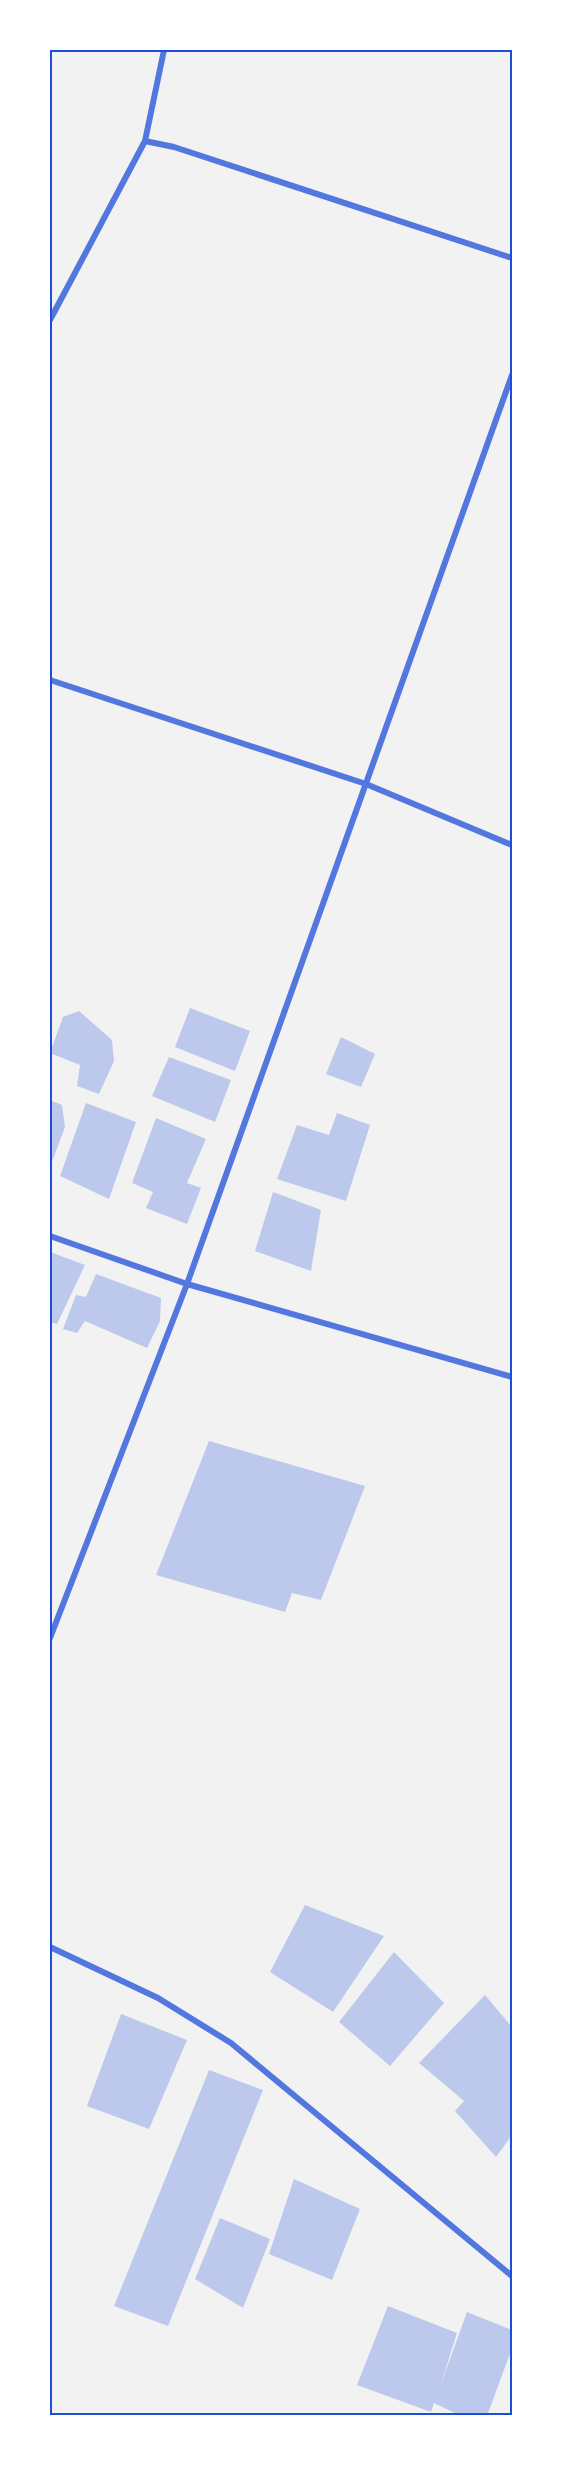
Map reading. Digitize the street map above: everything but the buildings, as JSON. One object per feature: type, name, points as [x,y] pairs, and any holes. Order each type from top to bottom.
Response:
[{"type":"street","points":[[50,320],[145,141],[164,50]]},
{"type":"street","points":[[145,141],[174,147],[513,258]]},
{"type":"street","points":[[50,1638],[187,1284],[513,375]]},
{"type":"street","points":[[50,680],[366,784],[513,845]]},
{"type":"street","points":[[50,1236],[187,1284],[513,1377]]},
{"type":"street","points":[[50,1947],[158,1998],[231,2043],[513,2276]]}]
